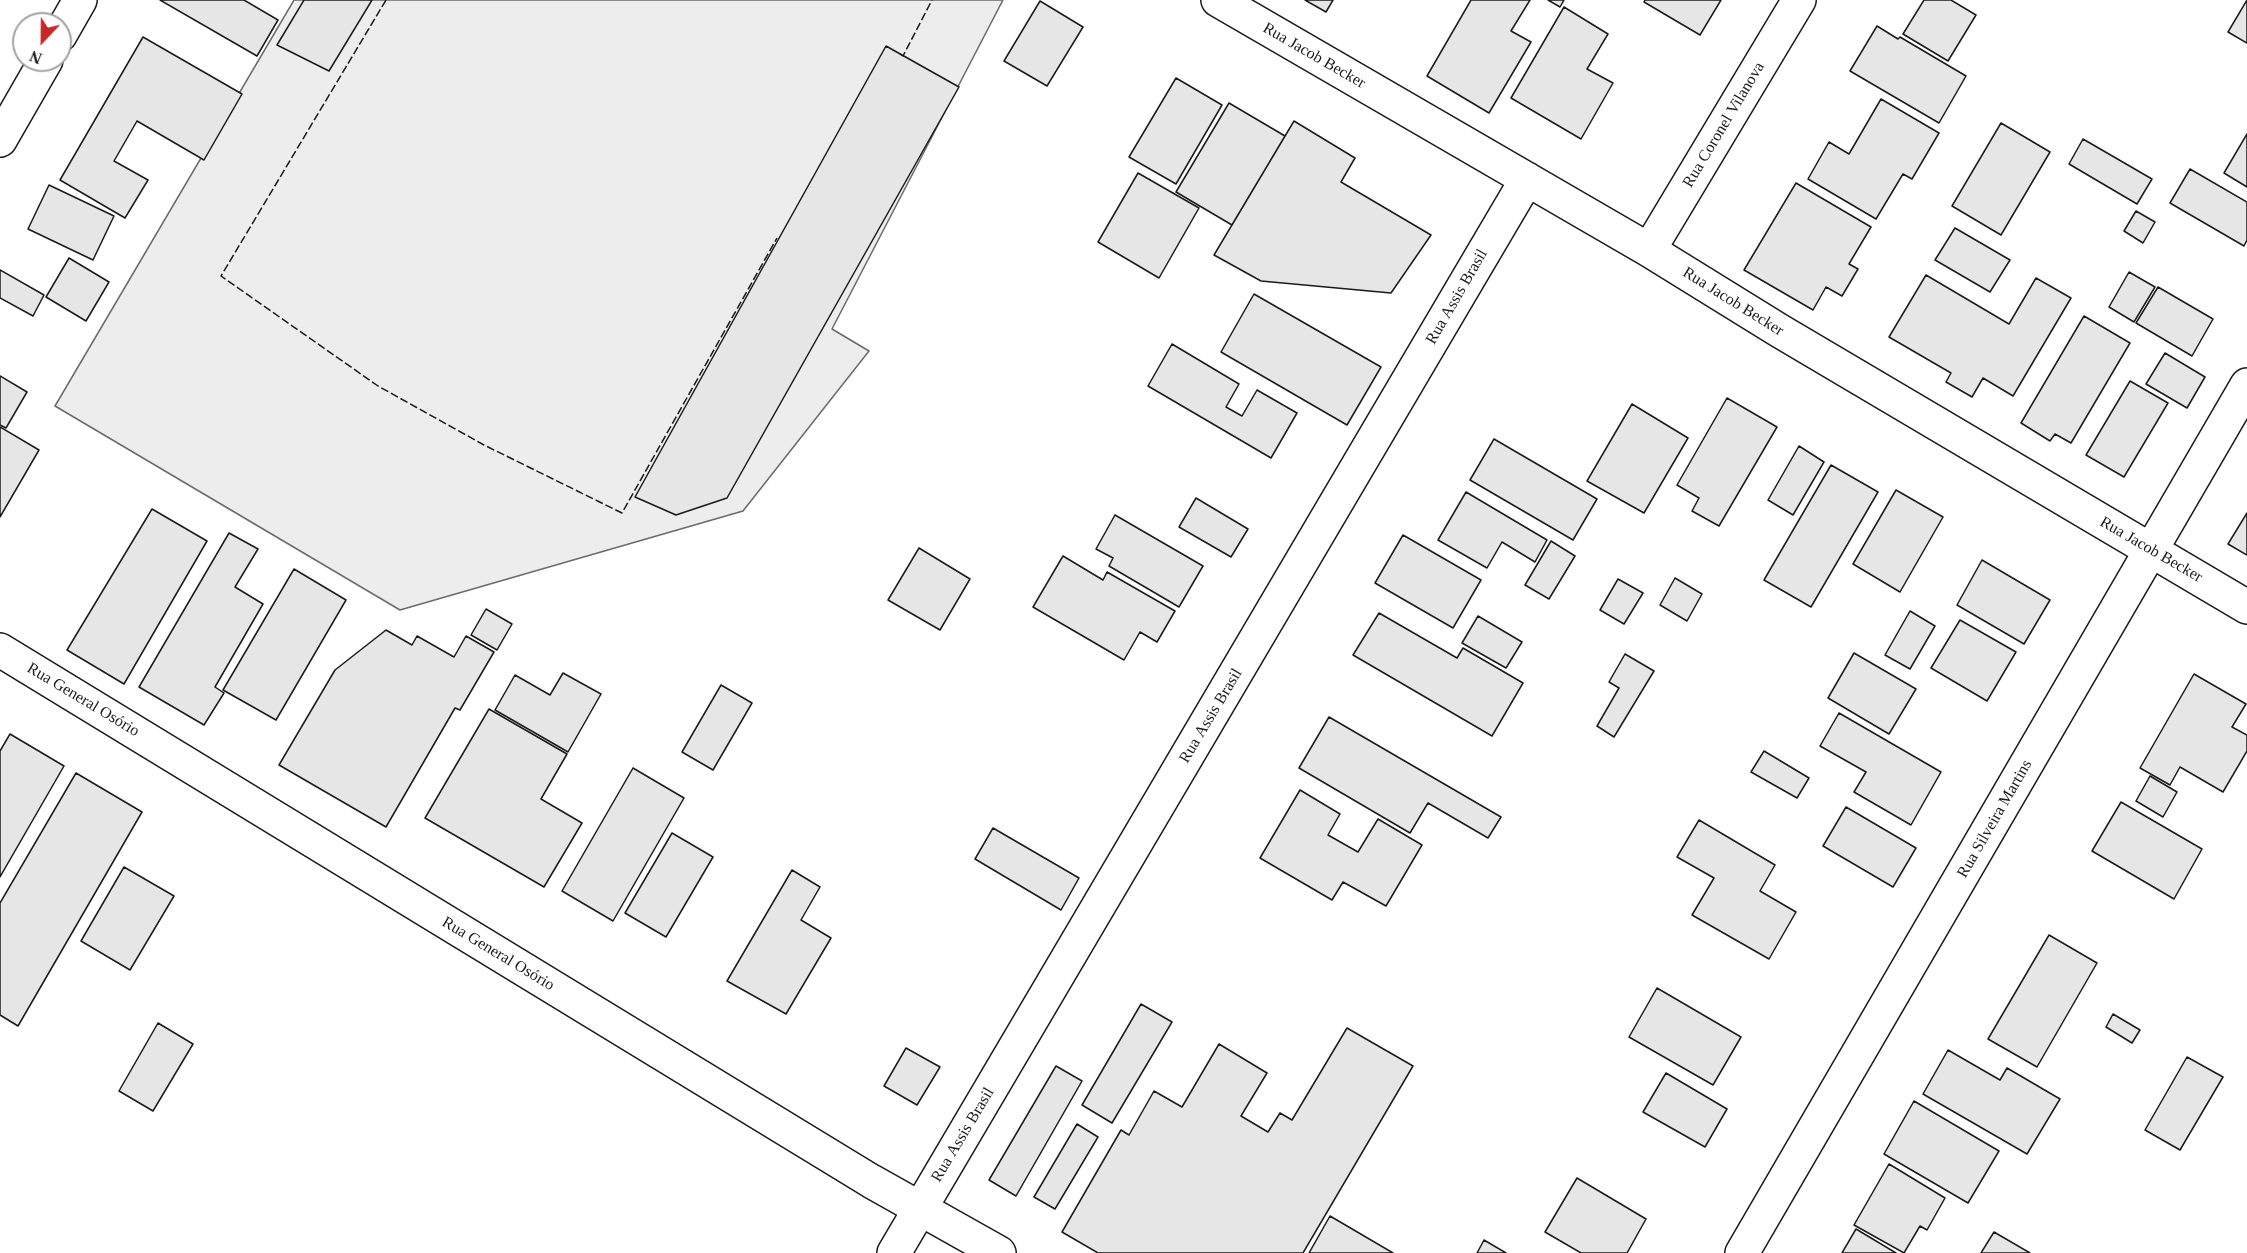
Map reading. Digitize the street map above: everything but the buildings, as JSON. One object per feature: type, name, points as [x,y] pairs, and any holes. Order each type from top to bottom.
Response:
[{"type":"street","points":[[72,14],[80,0]]},
{"type":"street","name":"Rua Jacob Becker","points":[[1218,0],[1649,250],[1780,331],[2247,607]]},
{"type":"street","name":"Rua Coronel Vilanova","points":[[1649,250],[1799,0]]},
{"type":"street","points":[[0,140],[39,72]]},
{"type":"street","name":"Rua Assis Brasil","points":[[894,1253],[1527,179]]},
{"type":"street","name":"Rua Silveira Martins","points":[[1742,1253],[2247,385]]},
{"type":"street","name":"Rua General Osório","points":[[0,650],[871,1181],[999,1253]]},
{"type":"shaded area","points":[[294,0],[1003,0],[832,329],[869,351],[743,511],[400,610],[55,406]]},
{"type":"fence","points":[[386,0],[221,276],[378,386],[484,445],[622,513],[777,238]]},
{"type":"fence","points":[[900,54],[903,56],[932,0]]}]
